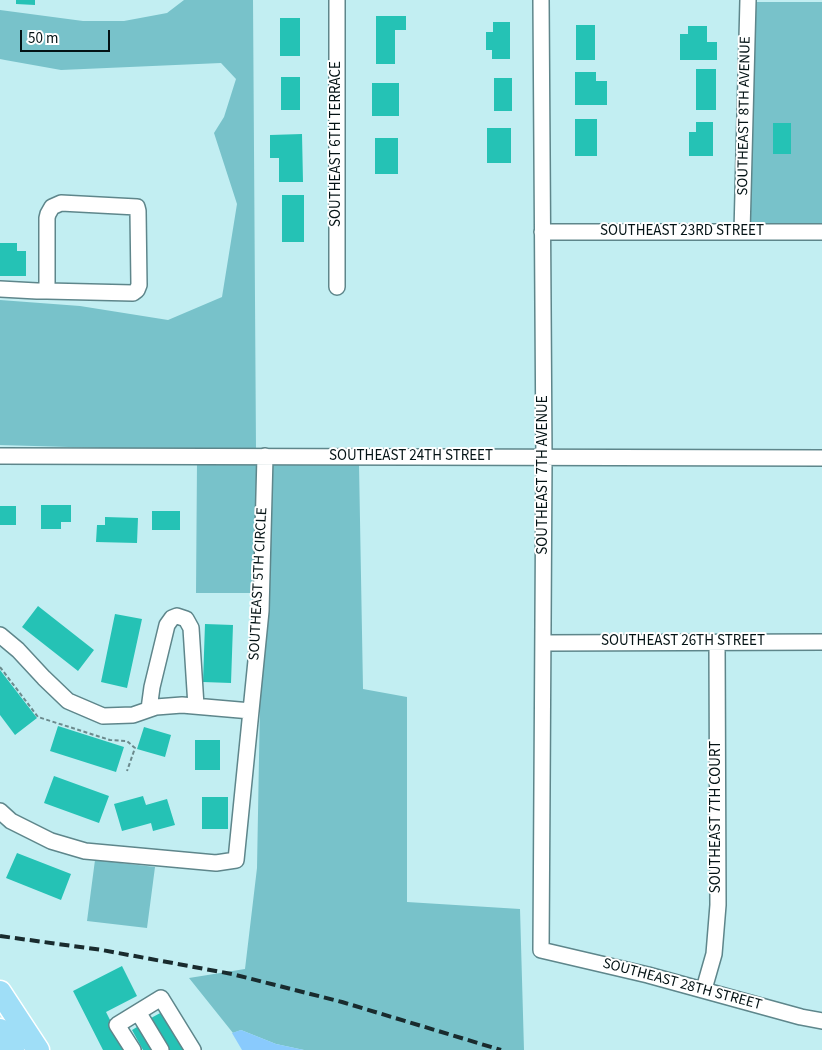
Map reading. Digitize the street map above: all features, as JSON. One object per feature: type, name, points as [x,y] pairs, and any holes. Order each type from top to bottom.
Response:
[{"type":"highway","points":[[0,992],[38,1050]]},
{"type":"highway","points":[[0,1030],[13,1050]]},
{"type":"street","name":"SOUTHEAST 6TH TERRACE","points":[[337,0],[337,287]]},
{"type":"street","name":"SOUTHEAST 7TH AVENUE","points":[[541,0],[544,458],[541,950]]},
{"type":"street","name":"SOUTHEAST 8TH AVENUE","points":[[742,232],[748,0]]},
{"type":"street","points":[[0,289],[47,291],[133,293],[137,290],[138,284],[137,206],[61,203],[52,207],[47,218],[47,291]]},
{"type":"street","name":"SOUTHEAST 23RD STREET","points":[[542,232],[822,232]]},
{"type":"street","name":"SOUTHEAST 24TH STREET","points":[[0,456],[822,458]]},
{"type":"street","name":"SOUTHEAST 5TH CIRCLE","points":[[0,811],[11,821],[51,841],[85,851],[216,863],[236,860],[260,610],[265,456]]},
{"type":"street","points":[[149,709],[152,687],[167,624],[172,618],[177,616],[186,619],[191,628],[196,706]]},
{"type":"street","points":[[0,635],[18,650],[68,700],[102,716],[133,715],[156,707],[174,705],[250,711]]},
{"type":"street","name":"SOUTHEAST 26TH STREET","points":[[544,642],[822,642]]},
{"type":"street","name":"SOUTHEAST 7TH COURT","points":[[704,989],[714,954],[718,905],[717,642]]},
{"type":"street","name":"SOUTHEAST 28TH STREET","points":[[541,950],[704,989],[801,1017],[822,1021]]},
{"type":"street","points":[[133,1050],[117,1025],[161,998],[193,1050]]},
{"type":"street","points":[[138,1012],[161,1050]]},
{"type":"path","points":[[0,668],[38,716],[110,740],[127,740],[135,748],[127,771]]},
{"type":"shaded area","points":[[184,0],[253,0],[256,449],[137,449],[0,445],[0,300],[80,306],[168,320],[222,297],[237,204],[214,133],[224,117],[236,79],[221,63],[61,70],[0,59],[0,10],[83,21],[124,21],[167,13]]},
{"type":"shaded area","points":[[740,2],[822,2],[822,232],[740,232]]},
{"type":"shaded area","points":[[197,463],[359,464],[363,689],[407,697],[407,902],[520,909],[524,1050],[304,1050],[276,1044],[241,1030],[233,1033],[189,978],[245,969],[257,868],[262,593],[196,593]]},
{"type":"shaded area","points":[[95,860],[155,867],[147,928],[87,921]]},
{"type":"shaded area","points":[[241,1030],[276,1044],[304,1050],[242,1050],[232,1033]]},
{"type":"building","points":[[16,0],[35,0],[35,5],[16,4]]},
{"type":"building","points":[[376,16],[406,16],[406,30],[395,30],[395,64],[376,64]]},
{"type":"building","points":[[280,18],[300,18],[300,56],[280,56]]},
{"type":"building","points":[[493,22],[510,22],[510,59],[492,59],[492,50],[486,50],[486,32],[493,32]]},
{"type":"building","points":[[576,25],[595,25],[595,60],[576,60]]},
{"type":"building","points":[[688,26],[707,26],[707,42],[717,42],[717,60],[680,60],[680,34],[688,34]]},
{"type":"building","points":[[696,69],[716,69],[716,110],[696,110]]},
{"type":"building","points":[[575,72],[596,72],[596,81],[607,81],[607,105],[575,105]]},
{"type":"building","points":[[281,77],[300,77],[300,110],[281,110]]},
{"type":"building","points":[[494,78],[512,78],[512,111],[494,111]]},
{"type":"building","points":[[372,83],[399,83],[399,116],[372,116]]},
{"type":"building","points":[[575,119],[597,119],[597,156],[575,156]]},
{"type":"building","points":[[696,122],[713,122],[713,156],[689,156],[689,132],[696,132]]},
{"type":"building","points":[[773,123],[791,123],[791,154],[773,154]]},
{"type":"building","points":[[487,128],[511,128],[511,163],[487,163]]},
{"type":"building","points":[[302,134],[303,182],[279,182],[279,158],[270,158],[270,135]]},
{"type":"building","points":[[375,138],[398,138],[398,174],[375,174]]},
{"type":"building","points":[[282,195],[304,195],[304,242],[282,242]]},
{"type":"building","points":[[0,243],[17,243],[17,251],[26,251],[26,276],[0,276]]},
{"type":"building","points":[[41,505],[71,505],[71,522],[61,522],[61,529],[41,529]]},
{"type":"building","points":[[0,506],[16,506],[16,525],[0,525]]},
{"type":"building","points":[[152,511],[180,511],[180,530],[152,530]]},
{"type":"building","points":[[105,517],[138,518],[137,543],[96,542],[97,525],[105,525]]},
{"type":"building","points":[[38,606],[94,650],[78,671],[22,627]]},
{"type":"building","points":[[115,614],[142,619],[127,688],[101,682]]},
{"type":"building","points":[[205,624],[233,625],[231,683],[203,682]]},
{"type":"building","points":[[0,670],[37,718],[15,735],[0,715]]},
{"type":"building","points":[[58,726],[124,747],[116,772],[50,751]]},
{"type":"building","points":[[144,727],[171,735],[165,757],[137,749]]},
{"type":"building","points":[[195,740],[220,740],[220,770],[195,770]]},
{"type":"building","points":[[54,776],[109,796],[99,823],[44,803]]},
{"type":"building","points":[[143,796],[146,805],[167,799],[175,825],[153,831],[151,823],[122,831],[114,804]]},
{"type":"building","points":[[202,797],[228,797],[228,829],[202,829]]},
{"type":"building","points":[[17,853],[71,874],[61,900],[6,878]]},
{"type":"building","points":[[122,966],[137,996],[106,1012],[125,1050],[103,1050],[73,991]]},
{"type":"building","points":[[164,1011],[186,1050],[169,1050],[151,1018]]},
{"type":"building","points":[[142,1024],[156,1050],[143,1050],[132,1030]]},
{"type":"railway","points":[[0,936],[102,950],[232,974],[342,1002],[501,1050]]}]
